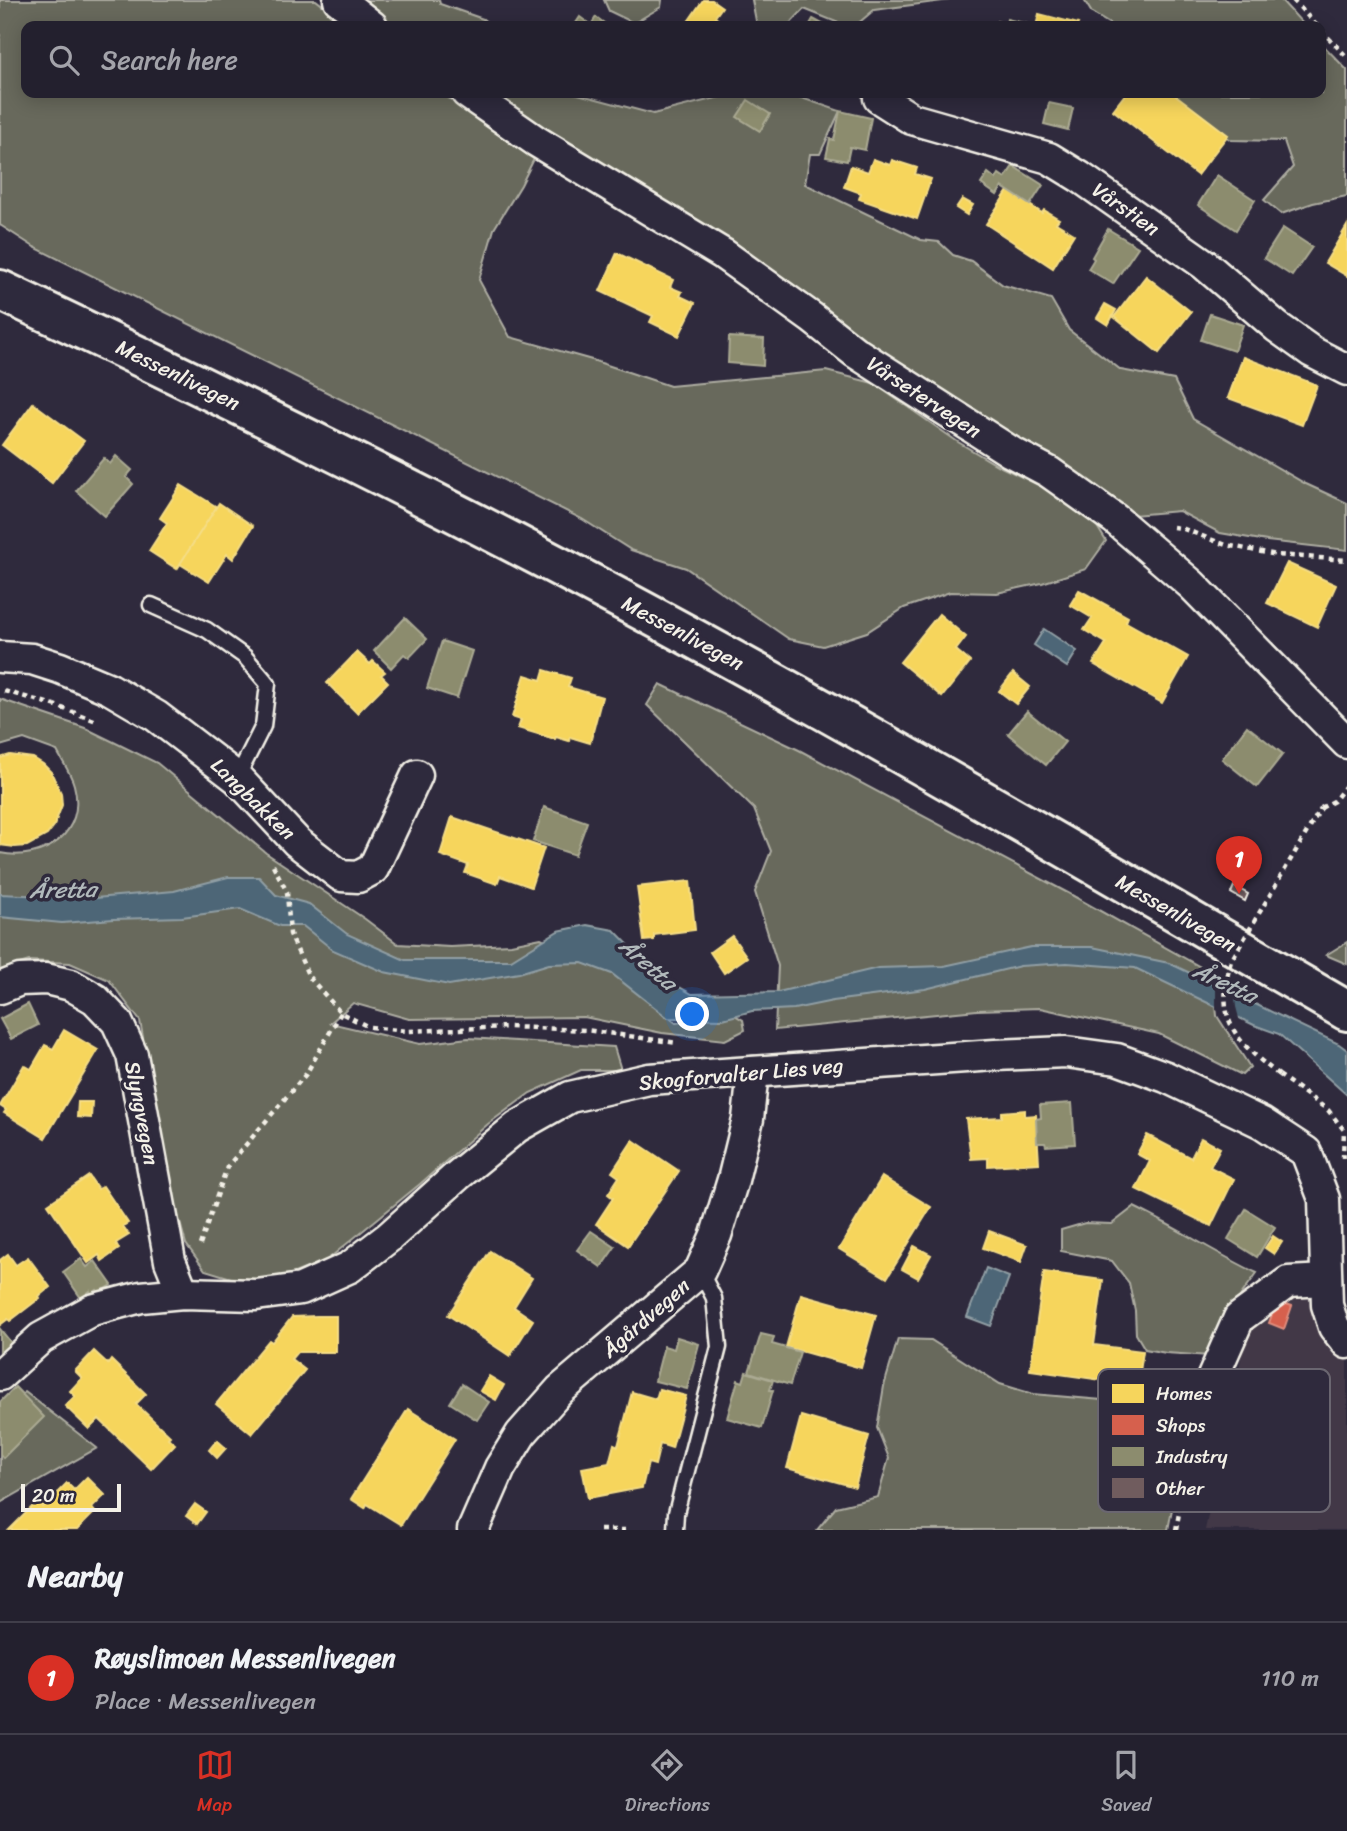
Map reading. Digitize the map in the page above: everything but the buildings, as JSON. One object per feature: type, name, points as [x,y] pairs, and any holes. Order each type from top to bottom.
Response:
[{"type":"main road","name":"Messenlivegen","points":[[0,289],[190,380],[537,555],[751,670],[1347,1011]]},
{"type":"street","points":[[339,0],[366,21]]},
{"type":"street","name":"Vårsetervegen","points":[[474,98],[536,141],[723,254],[855,352],[999,445],[1049,472],[1115,519],[1192,585],[1347,743]]},
{"type":"street","name":"Vårstien","points":[[879,98],[912,119],[1049,158],[1204,264],[1304,347],[1347,370]]},
{"type":"street","name":"Langbakken","points":[[0,657],[32,659],[60,668],[110,689],[156,716],[237,778],[297,842],[341,876],[358,877],[373,869],[417,775]]},
{"type":"street","name":"Slyngvegen","points":[[0,988],[20,980],[33,979],[71,985],[95,999],[117,1022],[132,1055],[170,1261],[183,1293]]},
{"type":"street","name":"Skogforvalter Lies veg","points":[[0,1376],[41,1338],[92,1310],[141,1297],[183,1293],[256,1295],[301,1289],[350,1267],[517,1127],[570,1097],[649,1079],[1066,1052],[1117,1059],[1166,1077],[1262,1123],[1306,1152],[1320,1182],[1324,1199],[1327,1305],[1334,1327],[1347,1343]]},
{"type":"street","name":"Ågårdvegen","points":[[473,1530],[500,1468],[521,1434],[560,1390],[700,1271],[716,1234],[733,1180],[748,1119],[753,1072]]},
{"type":"street","points":[[1216,1369],[1239,1318],[1288,1282],[1326,1280]]},
{"type":"lane","points":[[151,605],[207,631],[245,657],[268,684],[263,726],[237,778]]},
{"type":"lane","points":[[675,1530],[676,1513],[719,1348],[714,1298],[700,1271]]},
{"type":"path","points":[[1293,0],[1312,21]]},
{"type":"path","points":[[1326,35],[1347,57]]},
{"type":"path","points":[[1141,542],[1170,527],[1181,528],[1226,545],[1277,555],[1347,560]]},
{"type":"path","points":[[0,690],[54,705],[105,724]]},
{"type":"path","points":[[1347,784],[1334,801],[1321,808],[1231,961],[1224,986],[1226,1015],[1248,1051],[1328,1110],[1344,1130],[1343,1158],[1347,1168]]},
{"type":"path","points":[[268,857],[287,892],[290,934]]},
{"type":"path","points":[[183,1293],[227,1167],[306,1074],[341,1013]]},
{"type":"path","points":[[1176,1530],[1179,1512]]},
{"type":"path","points":[[600,1530],[628,1530]]},
{"type":"shaded area","points":[[1281,1280],[1347,1318],[1347,1530],[1205,1530],[1209,1512],[1330,1512],[1330,1369],[1239,1369],[1247,1330]]},
{"type":"green space","points":[[0,0],[316,0],[343,21],[21,21],[21,98],[448,98],[535,157],[494,229],[479,280],[510,337],[670,386],[826,371],[873,383],[958,442],[997,465],[1051,491],[1093,520],[1106,541],[1086,569],[1042,583],[997,593],[950,592],[904,608],[867,632],[823,646],[789,639],[686,568],[631,550],[582,519],[34,247],[0,225]]},
{"type":"green space","points":[[353,0],[439,0],[440,4],[485,21],[380,21]]},
{"type":"green space","points":[[604,0],[662,0],[661,7],[637,21],[630,21],[609,11]]},
{"type":"green space","points":[[752,0],[950,0],[874,10],[861,21],[834,21],[804,9],[793,21],[756,21]]},
{"type":"green space","points":[[1084,0],[1281,0],[1300,21],[1105,21],[1092,13]]},
{"type":"green space","points":[[1326,48],[1347,70],[1347,196],[1313,203],[1281,214],[1264,200],[1293,167],[1284,141],[1231,140],[1174,98],[1326,98]]},
{"type":"green space","points":[[488,98],[593,98],[653,114],[716,98],[802,98],[840,111],[820,154],[810,154],[805,184],[921,240],[939,242],[953,255],[971,261],[1003,285],[1051,299],[1069,330],[1121,370],[1174,380],[1193,419],[1306,484],[1347,503],[1347,550],[1220,533],[1179,511],[1133,515],[997,434]]},
{"type":"green space","points":[[660,684],[799,750],[1068,893],[1213,974],[1217,1016],[1250,1067],[1242,1075],[1159,1034],[1040,1008],[977,1010],[775,1030],[778,966],[755,892],[771,851],[754,809],[647,705]]},
{"type":"green space","points":[[0,699],[85,728],[157,763],[266,853],[398,944],[450,947],[511,944],[541,938],[622,976],[676,1023],[733,1014],[743,1020],[745,1030],[725,1040],[662,1033],[584,1017],[409,1019],[353,1003],[330,1023],[420,1044],[468,1038],[614,1047],[621,1070],[581,1070],[530,1093],[488,1124],[327,1260],[287,1276],[241,1281],[205,1270],[186,1244],[172,1194],[140,1021],[109,980],[70,963],[29,961],[0,970],[0,853],[32,853],[58,840],[68,830],[74,817],[76,802],[73,781],[57,751],[24,739],[0,746]]},
{"type":"green space","points":[[1347,942],[1347,964],[1326,955]]},
{"type":"green space","points":[[1134,1207],[1257,1273],[1241,1295],[1210,1356],[1145,1349],[1136,1334],[1135,1311],[1129,1283],[1112,1261],[1061,1251],[1061,1230],[1085,1223],[1112,1224]]},
{"type":"green space","points":[[898,1339],[931,1340],[1000,1384],[1033,1394],[1098,1400],[1098,1512],[1171,1512],[1168,1530],[817,1530],[836,1507],[878,1497],[889,1458],[877,1428],[884,1386]]},
{"type":"green space","points":[[25,1392],[97,1448],[0,1503],[0,1412]]},
{"type":"water","points":[[1044,629],[1077,651],[1067,667],[1034,645]]},
{"type":"water","points":[[228,877],[259,877],[276,895],[309,904],[347,934],[405,960],[511,960],[558,931],[587,925],[614,930],[658,975],[692,994],[778,992],[878,968],[944,966],[1031,947],[1092,947],[1169,963],[1339,1044],[1347,1050],[1347,1095],[1279,1034],[1254,1025],[1135,968],[1067,963],[1020,966],[925,989],[794,1009],[752,1011],[723,1019],[668,1018],[612,974],[582,963],[549,964],[519,973],[449,985],[384,972],[333,950],[303,926],[280,926],[240,909],[182,917],[62,923],[0,917],[0,894],[95,898],[174,891]]},
{"type":"water","points":[[986,1268],[1009,1277],[991,1326],[967,1317]]},
{"type":"pier","points":[[1216,981],[1234,989],[1240,1022],[1216,1010]]},
{"type":"place","name":"Røyslimoen Messenlivegen","points":[[1239,894]]},
{"type":"water label","name":"Åretta","points":[[63,890]]},
{"type":"water label","name":"Åretta","points":[[648,964]]},
{"type":"water label","name":"Åretta","points":[[1225,983]]}]
